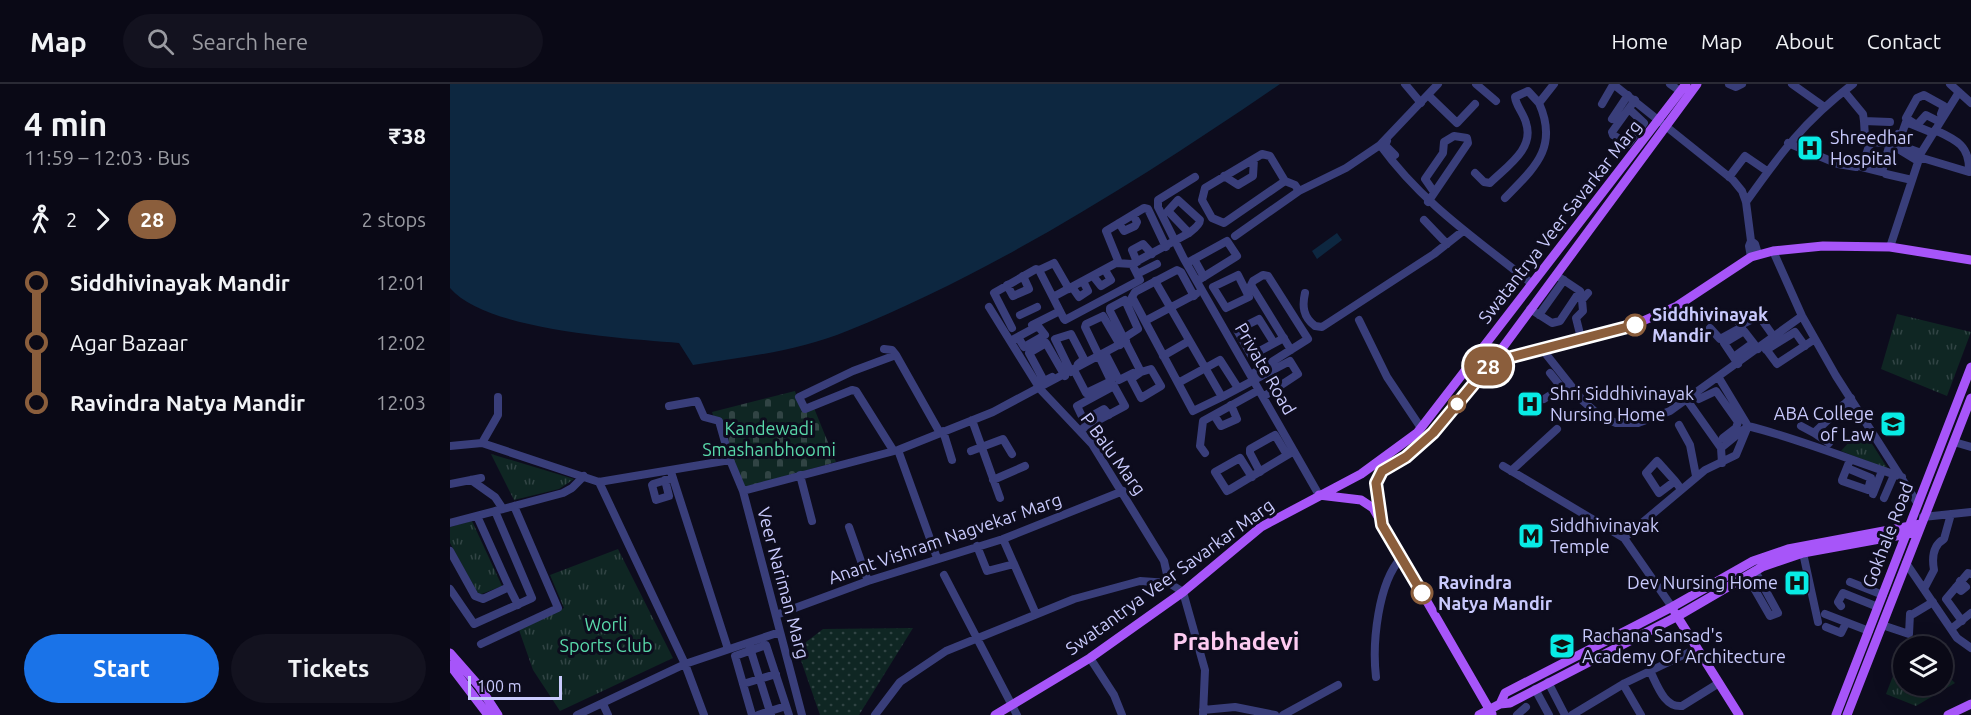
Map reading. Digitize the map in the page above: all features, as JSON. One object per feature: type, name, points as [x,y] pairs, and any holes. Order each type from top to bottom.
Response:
[{"type":"main road","name":"Swatantrya Veer Savarkar Marg","points":[[995,715],[1090,658],[1183,592],[1261,526],[1361,474],[1395,452],[1421,428],[1480,354],[1641,135],[1663,122],[1697,84]]},
{"type":"main road","name":"Swatantrya Veer Savarkar Marg","points":[[1382,525],[1376,483],[1382,471],[1406,457],[1433,433],[1492,362],[1530,309],[1560,278],[1683,88]]},
{"type":"main road","points":[[1480,354],[1492,362],[1636,324],[1677,306],[1754,253],[1823,246],[1890,247],[1971,260]]},
{"type":"main road","name":"Gokhale Road","points":[[1836,715],[1901,548],[1916,527],[1923,505],[1924,488],[1971,367]]},
{"type":"main road","name":"Gokhale Road","points":[[1847,715],[1906,563],[1923,505],[1954,442],[1971,398]]},
{"type":"main road","points":[[1319,495],[1361,500],[1373,508],[1491,712]]},
{"type":"main road","points":[[1500,704],[1510,703],[1678,616],[1751,574],[1803,553],[1893,538],[1916,527]]},
{"type":"main road","points":[[1479,715],[1491,712],[1500,704],[1505,693],[1672,607],[1753,561],[1788,549],[1916,527]]},
{"type":"main road","points":[[1893,538],[1901,548]]},
{"type":"main road","points":[[1672,607],[1739,715]]},
{"type":"main road","points":[[450,653],[478,686],[498,715]]},
{"type":"main road","points":[[450,665],[488,715]]},
{"type":"main road","points":[[1948,715],[1971,705]]},
{"type":"street","points":[[1235,237],[1299,191],[1346,168],[1388,140],[1438,84]]},
{"type":"street","points":[[1476,84],[1497,101]]},
{"type":"street","points":[[1539,104],[1554,84]]},
{"type":"street","points":[[1606,98],[1613,84],[1729,177],[1742,191],[1746,202],[1754,253]]},
{"type":"street","points":[[1670,84],[1683,88]]},
{"type":"street","points":[[1729,84],[1736,87],[1742,84]]},
{"type":"street","points":[[1792,84],[1823,106]]},
{"type":"street","points":[[1746,202],[1788,143],[1823,106],[1853,84]]},
{"type":"street","points":[[1950,84],[1971,103]]},
{"type":"street","points":[[1411,86],[1421,103]]},
{"type":"street","points":[[1475,173],[1484,182],[1490,183],[1527,144],[1528,126],[1515,97],[1528,90],[1544,115],[1544,152],[1531,171],[1505,198]]},
{"type":"street","points":[[1844,91],[1863,114],[1865,137],[1895,139],[1900,135],[1906,122],[1934,131],[1964,148],[1969,157],[1969,172],[1932,163],[1900,150]]},
{"type":"street","points":[[1890,247],[1909,179],[1918,157],[1959,92]]},
{"type":"street","points":[[1428,95],[1457,123],[1475,104]]},
{"type":"street","points":[[1926,95],[1944,106],[1940,119],[1926,116],[1917,125],[1906,118],[1917,98],[1926,95]]},
{"type":"street","points":[[1629,109],[1644,121],[1641,135],[1629,144],[1612,134],[1629,109],[1631,98]]},
{"type":"street","points":[[1612,119],[1631,98]]},
{"type":"street","points":[[1864,121],[1890,122]]},
{"type":"street","points":[[1428,202],[1468,143],[1467,138],[1454,136],[1444,142],[1443,153],[1425,179],[1434,192]]},
{"type":"street","points":[[1388,140],[1396,156],[1428,202],[1531,283]]},
{"type":"street","points":[[1890,143],[1882,172],[1863,168],[1871,142],[1890,143],[1918,157]]},
{"type":"street","points":[[1788,143],[1838,164],[1856,167]]},
{"type":"street","points":[[1286,182],[1234,221],[1224,223],[1212,218],[1202,200],[1202,193],[1224,176],[1262,154],[1270,156],[1286,182],[1295,185],[1299,191]]},
{"type":"street","points":[[1729,177],[1745,156],[1767,171]]},
{"type":"street","points":[[1224,176],[1238,185],[1253,176],[1254,159]]},
{"type":"street","points":[[1886,174],[1909,179]]},
{"type":"street","name":"Private Road","points":[[1195,177],[1158,200],[1158,207],[1175,242],[1201,279],[1203,291],[1209,303],[1261,393],[1291,453],[1319,495]]},
{"type":"street","points":[[1119,263],[1106,233],[1133,215],[1148,209],[1166,247]]},
{"type":"street","points":[[1437,210],[1423,221],[1447,244]]},
{"type":"street","points":[[1305,293],[1302,306],[1305,314],[1315,326],[1323,327],[1463,231]]},
{"type":"street","points":[[1053,297],[1119,263],[1134,263],[1189,233]]},
{"type":"street","points":[[1189,260],[1227,241],[1237,256],[1201,279]]},
{"type":"street","points":[[1039,270],[1064,319],[1068,319],[1139,282],[1132,250],[1143,244],[1152,254]]},
{"type":"street","points":[[1773,251],[1802,316],[1896,478],[1923,505],[1937,515]]},
{"type":"street","points":[[1060,311],[1013,336],[994,294],[1036,269],[1039,270],[1054,263],[1070,288]]},
{"type":"street","points":[[1157,264],[1152,274],[1133,294],[1144,321],[1195,412],[1238,388],[1252,377],[1292,350],[1308,338],[1268,276],[1263,275],[1252,281],[1251,285],[1292,350]]},
{"type":"street","points":[[1093,276],[1099,286],[1110,281],[1105,270]]},
{"type":"street","points":[[1137,274],[1179,270],[1194,296]]},
{"type":"street","points":[[1152,274],[1222,398]]},
{"type":"street","points":[[1237,275],[1249,296],[1227,309],[1219,297],[1214,287],[1237,275]]},
{"type":"street","points":[[1007,285],[1013,296],[1029,289],[1023,276]]},
{"type":"street","points":[[1539,315],[1560,278],[1585,293]]},
{"type":"street","points":[[1144,321],[1203,291]]},
{"type":"street","points":[[1581,338],[1576,318],[1584,308],[1582,302],[1585,293]]},
{"type":"street","points":[[1530,309],[1552,323],[1557,322],[1585,293]]},
{"type":"street","points":[[1209,303],[1219,297]]},
{"type":"street","points":[[743,491],[896,450],[972,420],[1040,389],[1101,354],[1122,341],[1138,329],[1125,300],[1109,310],[1122,341]]},
{"type":"street","name":"P Balu Marg","points":[[989,307],[1013,336],[1040,389],[1084,429],[1164,561],[1169,583]]},
{"type":"street","points":[[1020,315],[1033,309],[1036,323]]},
{"type":"street","points":[[1736,360],[1723,345],[1742,326],[1735,312],[1760,347]]},
{"type":"street","points":[[1103,316],[1141,371],[1119,380],[1101,354],[1085,327],[1086,324],[1103,316]]},
{"type":"street","points":[[1745,323],[1759,316],[1774,337]]},
{"type":"street","points":[[1760,347],[1802,316]]},
{"type":"street","points":[[1274,344],[1259,319],[1237,330],[1251,355],[1274,344],[1284,338]]},
{"type":"street","points":[[1359,320],[1387,377],[1421,428]]},
{"type":"street","points":[[1710,328],[1719,339],[1745,331],[1777,364],[1815,339]]},
{"type":"street","points":[[1701,395],[1736,360],[1760,347],[1795,332],[1805,346]]},
{"type":"street","points":[[1068,372],[1055,340],[1070,333],[1084,360],[1068,372],[1044,381],[1029,351],[1047,342],[1068,372],[1086,393],[1112,380],[1101,354]]},
{"type":"street","points":[[1163,356],[1189,341]]},
{"type":"street","points":[[884,349],[892,350],[897,355],[941,432],[952,460]]},
{"type":"street","points":[[1542,349],[1565,386]]},
{"type":"street","points":[[897,355],[853,371],[799,397],[805,409],[852,390],[856,391],[896,450],[937,558]]},
{"type":"street","points":[[1205,453],[1200,446],[1200,424],[1231,405],[1250,400],[1298,373],[1288,360],[1252,377]]},
{"type":"street","points":[[1178,383],[1221,361],[1238,388]]},
{"type":"street","points":[[1550,373],[1600,416],[1616,423],[1638,423],[1665,415],[1688,400],[1701,395],[1715,391],[1724,394]]},
{"type":"street","points":[[1719,378],[1724,394],[1737,415],[1748,426],[1791,437],[1848,464],[1872,479],[1867,490],[1842,481],[1848,464]]},
{"type":"street","points":[[1113,386],[1126,406],[1084,429],[1077,406],[1113,386]]},
{"type":"street","points":[[1544,399],[1565,386]]},
{"type":"street","points":[[482,442],[498,415],[498,397]]},
{"type":"street","points":[[1814,433],[1851,398]]},
{"type":"street","name":"Veer Nariman Marg","points":[[669,406],[697,400],[704,417],[718,421],[730,460],[743,491],[802,715]]},
{"type":"street","points":[[1688,400],[1723,442],[1722,463]]},
{"type":"street","points":[[1214,415],[1221,426],[1237,419],[1231,405]]},
{"type":"street","points":[[1843,405],[1856,415]]},
{"type":"street","points":[[1737,415],[1738,430]]},
{"type":"street","points":[[972,420],[1000,498]]},
{"type":"street","points":[[1679,425],[1690,445],[1696,476]]},
{"type":"street","points":[[1723,442],[1738,430],[1748,426]]},
{"type":"street","points":[[1624,538],[1696,476],[1737,454],[1748,426]]},
{"type":"street","points":[[1801,426],[1829,443]]},
{"type":"street","points":[[1511,471],[1557,429]]},
{"type":"street","points":[[1252,477],[1240,458],[1215,471],[1226,491],[1252,477],[1291,453],[1275,435],[1250,449],[1260,472]]},
{"type":"street","points":[[971,451],[1003,439],[1012,454]]},
{"type":"street","points":[[450,446],[482,442],[599,482],[670,477],[730,460]]},
{"type":"street","points":[[1954,442],[1971,447]]},
{"type":"street","points":[[1848,464],[1866,466],[1881,474],[1896,478]]},
{"type":"street","points":[[993,480],[1025,466]]},
{"type":"street","points":[[1503,466],[1624,538],[1672,607]]},
{"type":"street","points":[[1863,474],[1866,466]]},
{"type":"street","points":[[1873,494],[1881,474]]},
{"type":"street","points":[[800,475],[812,521]]},
{"type":"street","points":[[450,523],[563,493],[572,489],[584,476]]},
{"type":"street","points":[[670,477],[728,649]]},
{"type":"street","points":[[450,484],[481,478]]},
{"type":"street","points":[[1884,498],[1896,478]]},
{"type":"street","points":[[471,480],[495,497],[504,509]]},
{"type":"street","points":[[1675,481],[1682,489]]},
{"type":"street","points":[[599,482],[685,664],[704,715]]},
{"type":"street","points":[[1910,490],[1924,488]]},
{"type":"street","name":"Anant Vishram Nagvekar Marg","points":[[776,615],[868,581],[1003,539],[1123,491]]},
{"type":"street","points":[[481,644],[558,608],[514,506]]},
{"type":"street","points":[[450,589],[474,624],[532,598],[495,511]]},
{"type":"street","points":[[1916,527],[1937,515],[1971,512]]},
{"type":"street","points":[[1924,589],[1934,570],[1931,559],[1937,543],[1944,539],[1951,514]]},
{"type":"street","points":[[477,516],[518,605]]},
{"type":"street","points":[[849,526],[868,581]]},
{"type":"street","points":[[1003,539],[1036,614]]},
{"type":"street","points":[[975,547],[987,571],[1014,564]]},
{"type":"street","points":[[975,547],[985,576]]},
{"type":"street","points":[[450,551],[475,596],[483,599],[509,587]]},
{"type":"street","points":[[1803,553],[1818,622]]},
{"type":"street","points":[[1376,677],[1374,660],[1382,593],[1390,570],[1401,558]]},
{"type":"street","points":[[1906,563],[1951,629],[1971,648]]},
{"type":"street","points":[[1962,621],[1946,600],[1968,573],[1971,574]]},
{"type":"street","points":[[944,574],[1017,715]]},
{"type":"street","points":[[1751,574],[1778,613],[1770,616],[1751,574]]},
{"type":"street","points":[[874,715],[900,682],[946,651],[1074,599],[1140,581],[1169,583],[1183,592],[1205,670],[1203,712],[1235,707],[1275,715]]},
{"type":"street","points":[[1850,582],[1883,595]]},
{"type":"street","points":[[1841,606],[1838,602],[1843,593],[1878,607]]},
{"type":"street","points":[[1883,624],[1909,634],[1911,614],[1933,602]]},
{"type":"street","points":[[1951,629],[1971,613]]},
{"type":"street","points":[[1825,614],[1869,631]]},
{"type":"street","points":[[1826,627],[1841,633],[1846,623]]},
{"type":"street","points":[[1883,624],[1896,628]]},
{"type":"street","points":[[752,715],[735,656],[780,632]]},
{"type":"street","points":[[577,715],[685,664],[728,649],[767,645],[789,715]]},
{"type":"street","points":[[750,646],[770,713]]},
{"type":"street","points":[[1572,715],[1650,671],[1696,649]]},
{"type":"street","points":[[1090,658],[1114,695],[1122,715]]},
{"type":"street","points":[[1650,671],[1668,703],[1675,706],[1682,706],[1719,683]]},
{"type":"street","points":[[743,684],[776,674]]},
{"type":"street","points":[[1548,682],[1565,715]]},
{"type":"street","points":[[1283,715],[1338,685]]},
{"type":"street","points":[[1624,686],[1641,715]]},
{"type":"street","points":[[1537,688],[1549,715]]},
{"type":"street","points":[[1517,715],[1528,705],[1543,698]]},
{"type":"street","points":[[603,704],[608,715]]},
{"type":"street","points":[[758,715],[786,706]]},
{"type":"green space","points":[[1897,314],[1971,332],[1947,396],[1881,369]]},
{"type":"green space","name":"Kandewadi Smashanbhoomi","points":[[795,391],[801,410],[814,408],[836,462],[738,489],[712,412]]},
{"type":"green space","points":[[1862,428],[1888,469],[1841,451]]},
{"type":"green space","points":[[491,454],[574,479],[559,489],[514,500]]},
{"type":"green space","points":[[472,521],[502,586],[479,595],[450,543],[450,527]]},
{"type":"green space","name":"Worli Sports Club","points":[[618,549],[673,658],[560,711],[533,670],[519,630],[564,608],[550,575]]},
{"type":"green space","points":[[913,628],[859,715],[820,715],[797,649],[823,629]]},
{"type":"green space","points":[[1893,676],[1893,696],[1933,696],[1916,706],[1886,694]]},
{"type":"water","points":[[450,84],[1280,84],[1177,153],[1070,219],[959,280],[903,307],[810,344],[693,365],[679,343],[592,335],[524,323],[468,303],[450,288]]},
{"type":"water","points":[[1337,233],[1342,240],[1317,259],[1312,251]]},
{"type":"bus line","name":"28","points":[[1422,593],[1382,525],[1376,483],[1382,471],[1406,457],[1433,433],[1492,362],[1635,325]]},
{"type":"place","name":"Shreedhar Hospital","points":[[1810,148]]},
{"type":"place","name":"Siddhivinayak Mandir","points":[[1635,325]]},
{"type":"place","name":"Shri Siddhivinayak Nursing Home","points":[[1530,404]]},
{"type":"place","name":"ABA College of Law","points":[[1893,424]]},
{"type":"place","name":"Siddhivinayak Temple","points":[[1531,536]]},
{"type":"place","name":"Dev Nursing Home","points":[[1797,583]]},
{"type":"place","name":"Ravindra Natya Mandir","points":[[1422,593]]},
{"type":"place","name":"Rachana Sansad's Academy Of Architecture","points":[[1562,646]]},
{"type":"district","name":"Prabhadevi","points":[[1236,642]]}]
